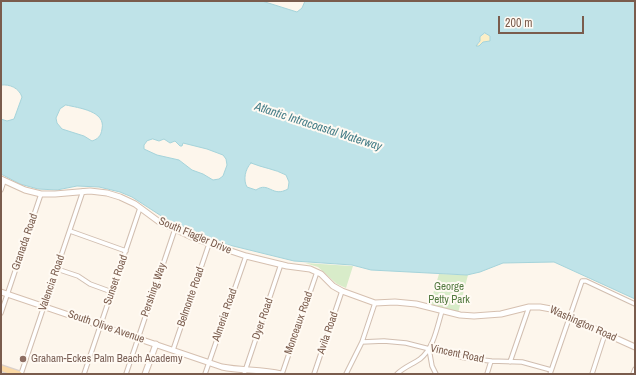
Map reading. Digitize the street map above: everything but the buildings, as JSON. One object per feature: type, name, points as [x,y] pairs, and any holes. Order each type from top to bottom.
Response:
[{"type":"main road","points":[[1,368],[8,372],[20,374]]},
{"type":"street","points":[[1,190],[3,180]]},
{"type":"street","name":"South Flagler Drive","points":[[3,180],[25,190],[41,194],[83,191],[113,195],[128,200],[158,221],[209,244],[246,256],[305,268],[317,272],[333,286],[342,291]]},
{"type":"street","name":"Valencia Road","points":[[20,374],[83,191]]},
{"type":"street","name":"Granada Road","points":[[1,313],[41,194]]},
{"type":"street","name":"Sunset Road","points":[[84,374],[140,208]]},
{"type":"street","name":"Pershing Way","points":[[126,374],[175,229]]},
{"type":"street","points":[[70,231],[126,251]]},
{"type":"street","name":"Belmonte Road","points":[[173,350],[209,244]]},
{"type":"street","name":"Almeria Road","points":[[205,374],[246,256]]},
{"type":"street","name":"Dyer Road","points":[[245,372],[281,264]]},
{"type":"street","points":[[57,269],[78,276],[90,284],[112,292]]},
{"type":"street","name":"Monceaux Road","points":[[282,374],[317,272]]},
{"type":"street","points":[[550,372],[582,281],[586,281],[635,304]]},
{"type":"street","name":"Washington Road","points":[[342,291],[375,302],[416,304],[460,315],[499,315],[529,307],[551,309],[635,347]]},
{"type":"street","name":"Avila Road","points":[[314,374],[342,291]]},
{"type":"street","name":"South Olive Avenue","points":[[1,292],[227,368],[245,372],[264,370],[282,374]]},
{"type":"street","points":[[346,374],[362,342],[375,302]]},
{"type":"street","points":[[510,362],[529,307]]},
{"type":"street","points":[[397,374],[404,368],[420,359],[429,349],[442,311]]},
{"type":"street","points":[[592,374],[605,334]]},
{"type":"street","name":"Vincent Road","points":[[362,342],[394,342],[417,345],[465,358],[528,363],[550,372]]},
{"type":"street","points":[[145,374],[156,344]]},
{"type":"street","points":[[429,349],[432,366],[436,374]]},
{"type":"street","points":[[487,374],[491,361]]},
{"type":"street","points":[[633,374],[635,369]]},
{"type":"green space","points":[[305,263],[353,266],[346,288],[337,284],[318,267]]},
{"type":"green space","name":"George Petty Park","points":[[439,274],[468,275],[458,313],[430,304]]},
{"type":"sand","points":[[486,33],[491,37],[490,41],[483,42],[479,46],[476,46],[480,42],[479,38]]},
{"type":"water","name":"Atlantic Intracoastal Waterway","points":[[1,1],[262,1],[297,12],[302,8],[305,1],[635,1],[635,299],[554,262],[503,263],[480,272],[467,275],[371,270],[352,265],[294,261],[221,243],[166,219],[132,197],[120,192],[99,187],[77,186],[57,190],[38,189],[20,184],[1,174],[1,119],[7,121],[14,119],[22,97],[19,91],[14,87],[1,85]],"holes":[[[485,33],[490,36],[490,41],[483,42],[479,46],[476,46],[480,41],[480,37]],[[66,105],[84,109],[96,114],[102,123],[102,129],[98,138],[92,141],[84,136],[62,129],[57,123],[56,118],[60,109]],[[153,139],[159,141],[164,139],[170,143],[175,141],[180,146],[182,146],[183,143],[223,155],[226,159],[227,165],[223,176],[219,179],[213,180],[192,170],[179,160],[157,155],[144,149],[144,145],[147,141]],[[251,163],[286,175],[289,182],[288,189],[278,192],[264,187],[256,190],[247,187],[245,178]]]},
{"type":"place","name":"Graham-Eckes Palm Beach Academy","points":[[23,359]]}]
